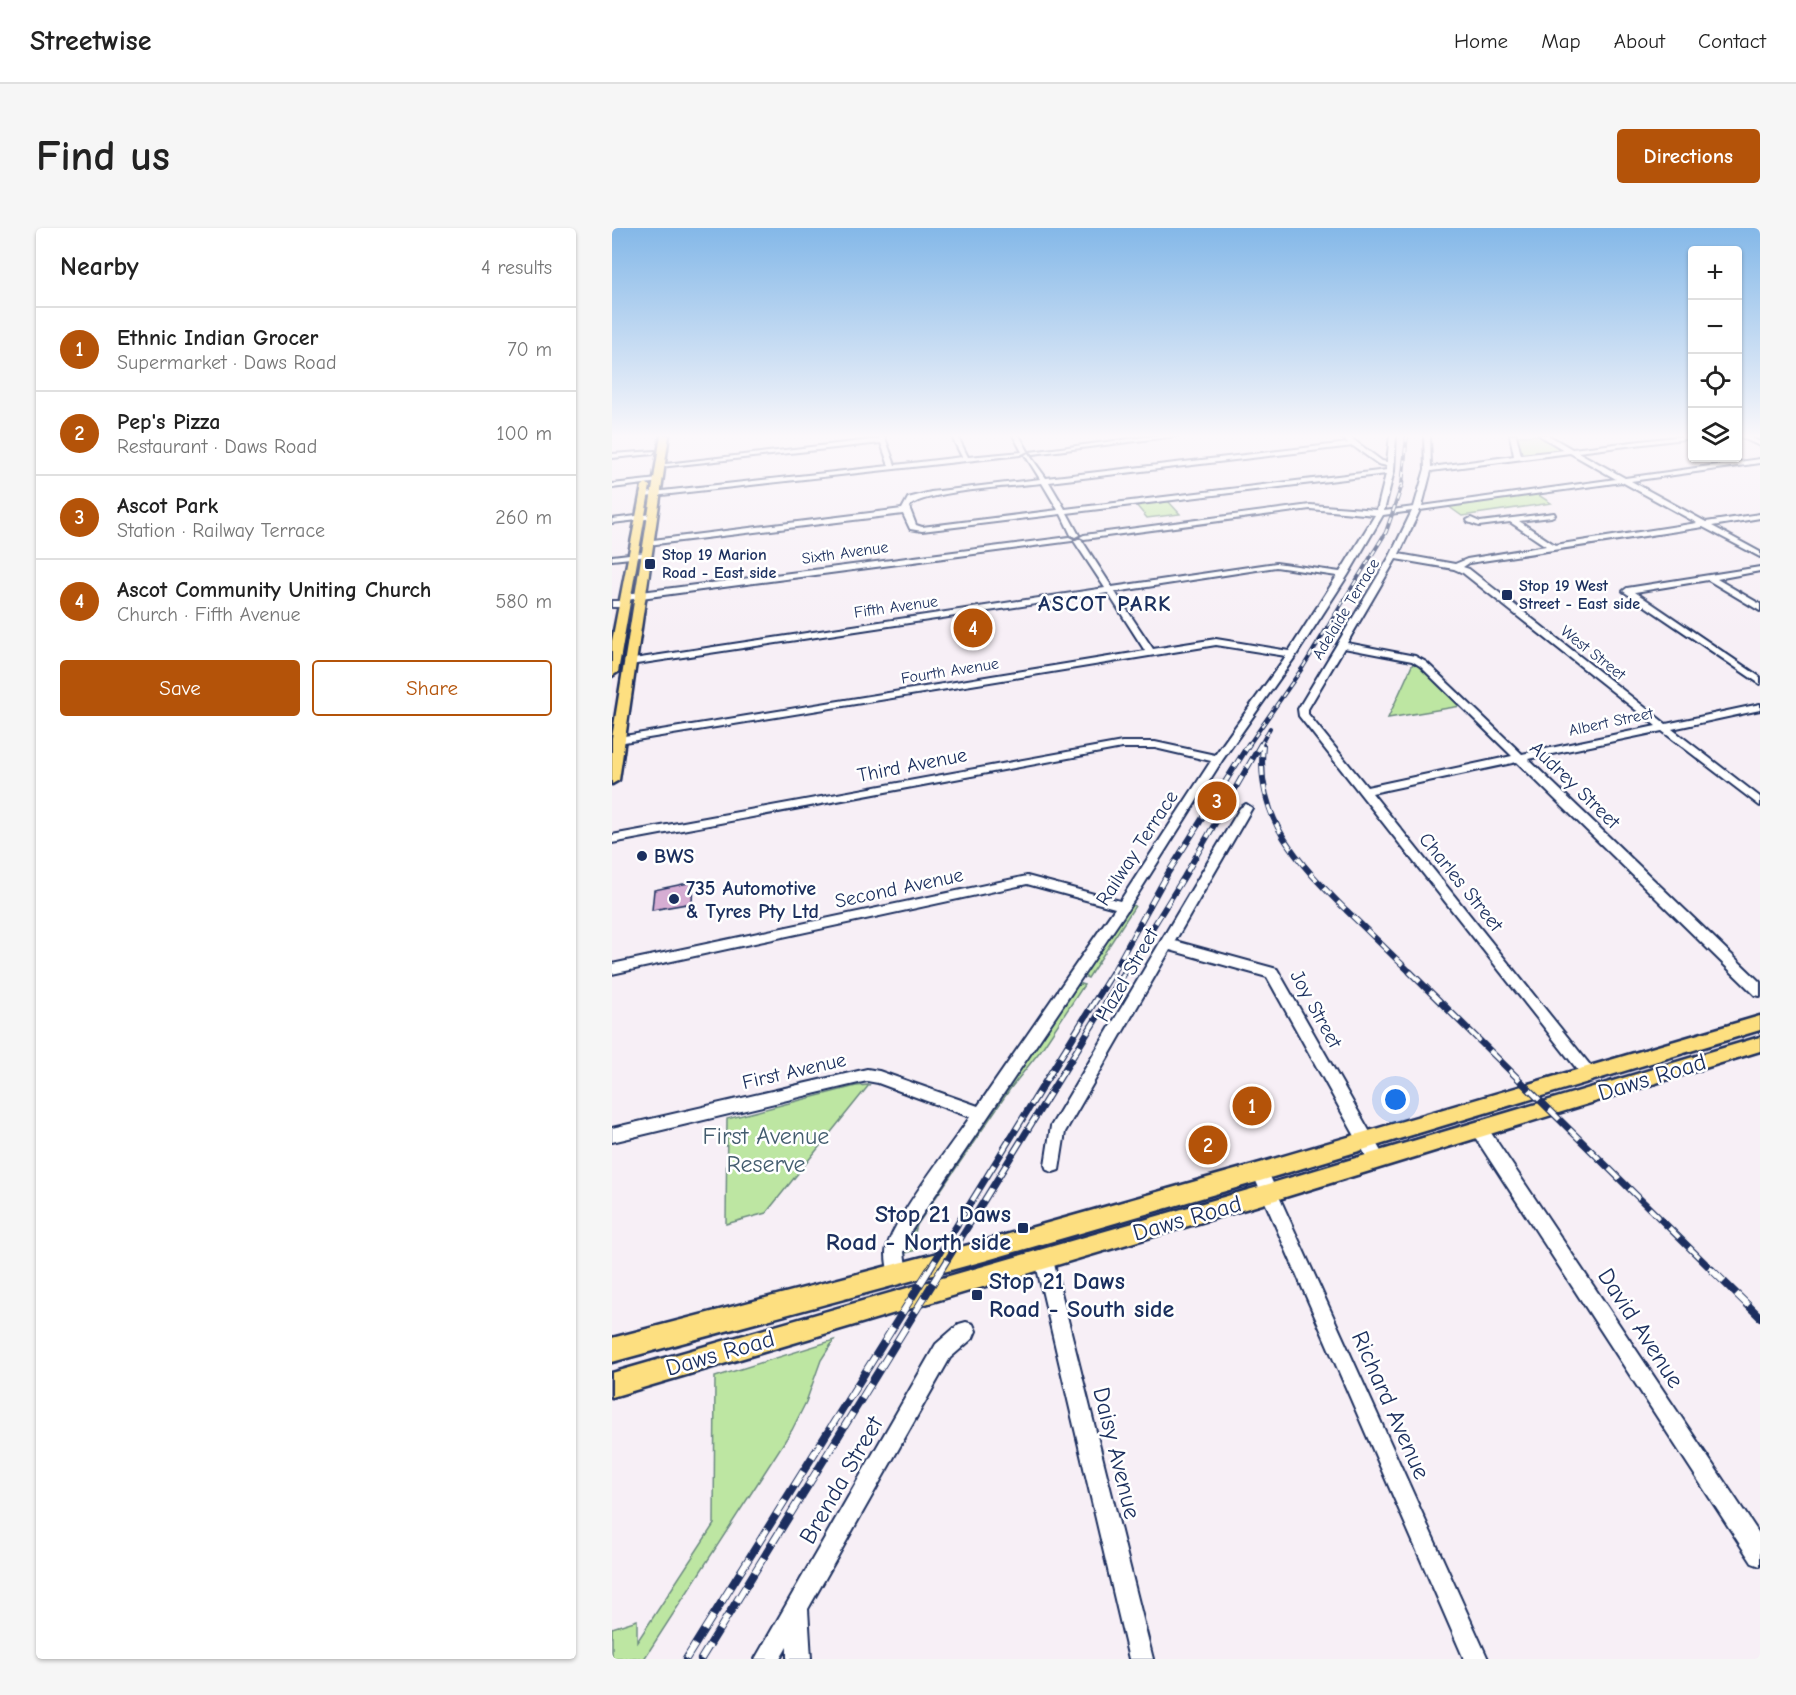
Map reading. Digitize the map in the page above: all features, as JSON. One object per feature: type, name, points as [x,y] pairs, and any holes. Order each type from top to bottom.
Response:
[{"type":"main road","points":[[612,672],[621,602],[643,502]]},
{"type":"main road","points":[[612,780],[617,720],[631,658],[655,502]]},
{"type":"main road","name":"Daws Road","points":[[612,1350],[898,1274],[1260,1172],[1589,1074],[1756,1029]]},
{"type":"main road","name":"Daws Road","points":[[612,1385],[1044,1260],[1760,1044]]},
{"type":"main road","points":[[612,1392],[654,1371]]},
{"type":"street","points":[[909,502],[905,507],[913,527],[922,530],[1138,502]]},
{"type":"street","points":[[1056,502],[1076,538],[1150,653]]},
{"type":"street","name":"Railway Terrace","points":[[898,1274],[896,1252],[904,1227],[1122,906],[1218,759],[1292,654],[1344,575],[1380,513],[1383,502]]},
{"type":"street","name":"Adelaide Terrace","points":[[1303,714],[1303,709],[1394,556],[1419,502]]},
{"type":"street","name":"Sixth Avenue","points":[[621,602],[640,596],[1310,507],[1380,513],[1463,502]]},
{"type":"street","points":[[1662,502],[1760,555]]},
{"type":"street","points":[[1400,510],[1413,518]]},
{"type":"street","points":[[648,543],[906,511]]},
{"type":"street","points":[[1471,520],[1479,524],[1513,521],[1544,514]]},
{"type":"street","points":[[612,521],[652,516]]},
{"type":"street","points":[[1456,567],[1467,561],[1760,516]]},
{"type":"street","points":[[1513,521],[1554,548]]},
{"type":"street","points":[[612,558],[646,554]]},
{"type":"street","name":"West Street","points":[[1394,556],[1456,567],[1470,574],[1760,803]]},
{"type":"street","name":"Fifth Avenue","points":[[613,658],[647,658],[1276,565],[1344,575]]},
{"type":"street","points":[[1760,569],[1627,591],[1760,681]]},
{"type":"street","points":[[1709,577],[1760,608]]},
{"type":"street","name":"Fourth Avenue","points":[[615,740],[1216,642],[1292,654]]},
{"type":"street","name":"Audrey Street","points":[[1342,645],[1415,659],[1423,664],[1760,991]]},
{"type":"street","name":"Albert Street","points":[[1363,791],[1760,707]]},
{"type":"street","name":"Charles Street","points":[[1303,714],[1589,1074]]},
{"type":"street","name":"Third Avenue","points":[[612,839],[1122,745],[1155,745],[1218,759]]},
{"type":"street","name":"Hazel Street","points":[[1053,1165],[1057,1131],[1246,808]]},
{"type":"street","name":"Second Avenue","points":[[612,969],[1027,880],[1122,906]]},
{"type":"street","name":"Joy Street","points":[[1167,944],[1272,974],[1377,1160]]},
{"type":"street","name":"First Avenue","points":[[612,1135],[867,1075],[879,1077],[982,1114]]},
{"type":"street","name":"David Avenue","points":[[1479,1129],[1760,1555]]},
{"type":"street","name":"Richard Avenue","points":[[1260,1172],[1476,1659]]},
{"type":"street","name":"Daisy Avenue","points":[[1044,1260],[1141,1659]]},
{"type":"street","name":"Brenda Street","points":[[767,1659],[943,1351],[966,1332]]},
{"type":"street","points":[[797,1609],[799,1659]]},
{"type":"green space","points":[[1169,502],[1180,514],[1147,518],[1136,505]]},
{"type":"green space","points":[[1479,502],[1551,503],[1462,516],[1448,506]]},
{"type":"green space","points":[[1414,661],[1420,664],[1461,706],[1388,718]]},
{"type":"green space","points":[[1129,904],[1135,906],[1088,978],[1083,976]]},
{"type":"green space","points":[[1077,983],[1084,985],[1041,1050],[1010,1089],[917,1225],[916,1250],[906,1253],[907,1234]]},
{"type":"green space","name":"First Avenue Reserve","points":[[869,1085],[766,1213],[726,1224],[727,1119],[856,1086]]},
{"type":"green space","points":[[834,1340],[821,1360],[806,1402],[792,1430],[644,1659],[612,1659],[612,1628],[637,1620],[637,1642],[714,1524],[715,1377]]},
{"type":"building","name":"735 Automotive & Tyres Pty Ltd","points":[[693,882],[692,903],[652,910],[654,890]]},
{"type":"railway","points":[[1248,746],[1303,667],[1386,532],[1396,502]]},
{"type":"railway","points":[[1260,746],[1270,728]]},
{"type":"railway","points":[[1112,974],[1168,873],[1249,744]]},
{"type":"railway","points":[[1124,974],[1184,877],[1261,744]]},
{"type":"railway","points":[[1263,746],[1262,772],[1266,796],[1273,817],[1284,837],[1328,892],[1412,974]]},
{"type":"railway","points":[[928,1272],[1113,972]]},
{"type":"railway","points":[[940,1272],[1125,972]]},
{"type":"railway","points":[[1410,972],[1714,1272]]},
{"type":"railway","points":[[686,1659],[929,1270]]},
{"type":"railway","points":[[701,1659],[941,1270]]},
{"type":"railway","points":[[1712,1270],[1760,1317]]},
{"type":"place","name":"Stop 19 Marion Road - East side","points":[[650,564]]},
{"type":"place","name":"Stop 19 West Street - East side","points":[[1507,595]]},
{"type":"place","name":"Ascot Community Uniting Church","points":[[973,628]]},
{"type":"place","name":"Ascot Park","points":[[1217,801]]},
{"type":"place","name":"BWS","points":[[642,856]]},
{"type":"place","name":"735 Automotive & Tyres Pty Ltd","points":[[674,899]]},
{"type":"place","name":"Ethnic Indian Grocer","points":[[1252,1106]]},
{"type":"place","name":"Pep's Pizza","points":[[1208,1145]]},
{"type":"place","name":"Stop 21 Daws Road - North side","points":[[1023,1228]]},
{"type":"place","name":"Stop 21 Daws Road - South side","points":[[977,1295]]},
{"type":"district","name":"ASCOT PARK","points":[[1105,604]]}]
